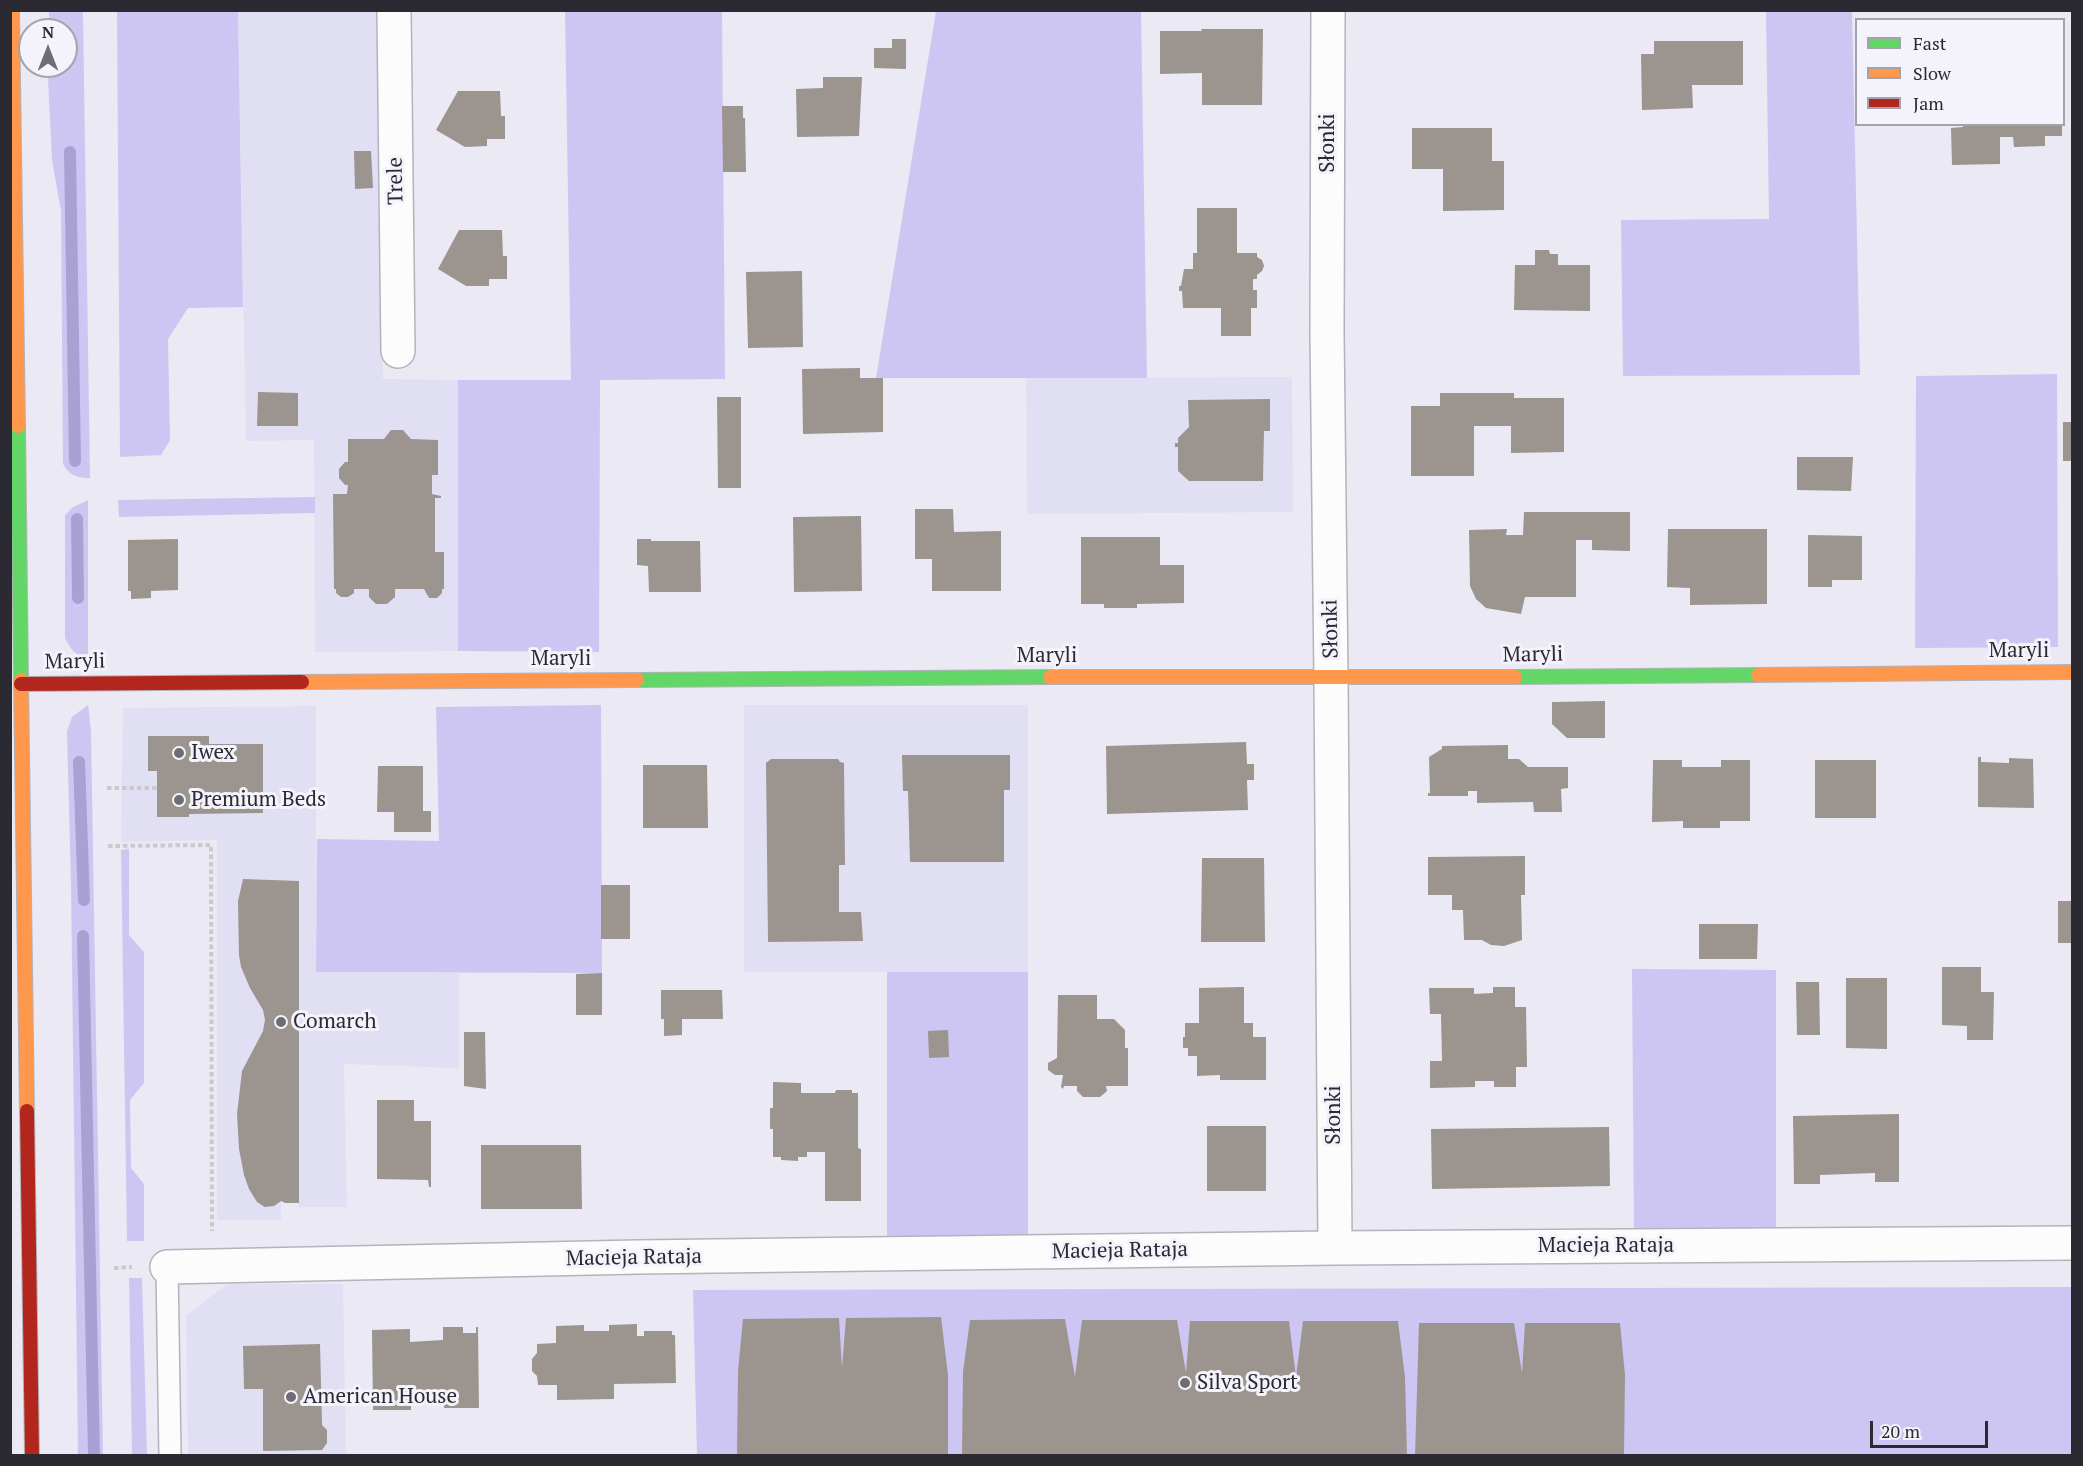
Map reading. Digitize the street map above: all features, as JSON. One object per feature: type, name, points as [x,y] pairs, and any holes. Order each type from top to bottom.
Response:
[{"type":"street","points":[[12,10],[32,1455]]},
{"type":"street","name":"Trele","points":[[394,10],[398,351]]},
{"type":"street","name":"Słonki","points":[[1328,10],[1327,332],[1335,1248]]},
{"type":"street","name":"Maryli","points":[[21,684],[2073,672]]},
{"type":"street","name":"Macieja Rataja","points":[[167,1267],[638,1257],[1335,1248],[2073,1243]]},
{"type":"lane","points":[[167,1267],[170,1455]]},
{"type":"path","points":[[107,788],[157,788]]},
{"type":"path","points":[[165,845],[165,851]]},
{"type":"path","points":[[108,846],[211,845],[212,1266]]},
{"type":"shaded area","points":[[49,11],[82,11],[83,15],[90,478],[74,476],[63,464],[61,211],[52,160],[48,78],[78,78],[78,18],[49,18]]},
{"type":"shaded area","points":[[117,11],[238,11],[243,307],[188,308],[168,339],[170,440],[161,455],[120,457]]},
{"type":"shaded area","points":[[238,11],[380,11],[383,379],[458,380],[458,651],[315,652],[314,440],[246,441]]},
{"type":"shaded area","points":[[565,11],[722,11],[725,379],[600,380],[599,652],[458,651],[458,380],[571,380]]},
{"type":"shaded area","points":[[936,11],[1141,11],[1147,378],[876,378]]},
{"type":"shaded area","points":[[1766,11],[1852,11],[1860,375],[1623,376],[1621,220],[1769,219]]},
{"type":"shaded area","points":[[2057,374],[2058,647],[1915,648],[1916,376]]},
{"type":"shaded area","points":[[1292,377],[1293,512],[1027,514],[1026,378]]},
{"type":"shaded area","points":[[315,497],[315,513],[119,517],[118,500]]},
{"type":"shaded area","points":[[88,500],[88,660],[74,652],[65,638],[65,515],[73,507]]},
{"type":"shaded area","points":[[88,705],[91,731],[103,1456],[78,1455],[67,731],[72,717]]},
{"type":"shaded area","points":[[601,705],[602,973],[316,972],[317,839],[439,841],[436,707]]},
{"type":"shaded area","points":[[744,705],[1028,705],[1028,972],[744,972]]},
{"type":"shaded area","points":[[316,706],[316,972],[459,973],[459,1068],[344,1064],[347,1207],[299,1207],[298,1203],[281,1201],[281,1220],[217,1220],[217,840],[121,842],[123,708]]},
{"type":"shaded area","points":[[129,849],[129,935],[144,952],[144,1083],[130,1100],[131,1168],[144,1184],[144,1241],[127,1241],[121,850]]},
{"type":"shaded area","points":[[1632,969],[1776,970],[1776,1235],[1634,1235]]},
{"type":"shaded area","points":[[887,972],[1028,972],[1028,1238],[887,1238]]},
{"type":"shaded area","points":[[129,1278],[142,1278],[147,1455],[132,1455]]},
{"type":"shaded area","points":[[227,1284],[343,1284],[346,1455],[188,1455],[186,1316]]},
{"type":"shaded area","name":"Silva Sport","points":[[2072,1287],[2072,1455],[697,1455],[693,1290]]},
{"type":"building","points":[[1201,29],[1263,29],[1262,105],[1202,105],[1202,73],[1160,74],[1160,31],[1202,31]]},
{"type":"building","points":[[892,39],[906,39],[906,69],[874,68],[874,48],[892,48]]},
{"type":"building","points":[[1654,41],[1743,41],[1743,85],[1692,85],[1693,108],[1642,110],[1641,54],[1654,54]]},
{"type":"building","points":[[823,77],[862,77],[859,136],[797,137],[796,89],[823,88]]},
{"type":"building","points":[[458,91],[500,91],[501,116],[505,116],[505,139],[487,139],[487,146],[465,147],[436,130]]},
{"type":"building","points":[[722,106],[743,106],[746,172],[723,172]]},
{"type":"building","points":[[2062,126],[2062,136],[2045,136],[2045,146],[2014,147],[2013,137],[2000,137],[2000,164],[1952,165],[1951,128]]},
{"type":"building","points":[[1412,128],[1492,128],[1492,161],[1504,161],[1504,210],[1443,211],[1443,169],[1412,169]]},
{"type":"building","points":[[354,151],[371,151],[373,188],[355,189]]},
{"type":"building","points":[[1197,208],[1237,208],[1237,253],[1257,253],[1257,257],[1262,260],[1264,266],[1262,271],[1257,275],[1257,279],[1253,279],[1253,290],[1257,290],[1257,308],[1251,308],[1251,336],[1221,336],[1221,308],[1183,308],[1182,291],[1179,291],[1179,286],[1181,286],[1184,269],[1193,269],[1193,253],[1197,253]]},
{"type":"building","points":[[459,230],[502,230],[503,256],[507,256],[507,279],[489,279],[489,286],[466,286],[438,269]]},
{"type":"building","points":[[1535,250],[1549,250],[1550,254],[1558,254],[1558,265],[1590,265],[1590,311],[1514,310],[1515,265],[1535,265]]},
{"type":"building","points":[[802,271],[803,347],[748,348],[746,272]]},
{"type":"building","points":[[860,368],[860,378],[883,378],[883,432],[803,434],[802,369]]},
{"type":"building","points":[[258,392],[298,393],[298,426],[257,426]]},
{"type":"building","points":[[1440,393],[1514,393],[1514,398],[1564,398],[1564,452],[1511,453],[1511,426],[1474,426],[1474,476],[1411,476],[1411,406],[1440,406]]},
{"type":"building","points":[[717,397],[741,397],[741,488],[718,488]]},
{"type":"building","points":[[1270,399],[1270,431],[1264,431],[1263,481],[1189,481],[1178,471],[1178,447],[1175,447],[1175,443],[1178,443],[1178,438],[1189,427],[1188,400]]},
{"type":"building","points":[[2063,422],[2072,422],[2072,461],[2063,461]]},
{"type":"building","points":[[391,430],[403,430],[411,439],[438,440],[438,475],[432,475],[432,494],[441,496],[441,498],[435,498],[435,552],[444,552],[444,589],[437,598],[429,598],[424,589],[395,589],[395,597],[387,604],[376,604],[369,597],[369,589],[354,589],[354,593],[348,597],[341,597],[334,589],[333,494],[347,494],[348,485],[345,485],[339,478],[339,469],[345,462],[348,462],[348,439],[384,439]]},
{"type":"building","points":[[1797,457],[1853,457],[1851,491],[1797,490]]},
{"type":"building","points":[[915,509],[953,509],[954,532],[1001,531],[1001,591],[932,591],[932,559],[915,559]]},
{"type":"building","points":[[1524,512],[1630,512],[1630,551],[1592,550],[1592,540],[1576,540],[1576,597],[1525,597],[1521,614],[1486,608],[1476,599],[1470,586],[1469,530],[1507,529],[1506,535],[1523,535]]},
{"type":"building","points":[[861,516],[862,591],[794,592],[793,517]]},
{"type":"building","points":[[1668,529],[1767,529],[1767,604],[1690,605],[1690,588],[1667,587]]},
{"type":"building","points":[[1808,535],[1862,536],[1862,580],[1832,580],[1832,587],[1808,587]]},
{"type":"building","points":[[1081,537],[1160,537],[1160,565],[1184,565],[1184,603],[1137,604],[1137,608],[1104,608],[1104,604],[1081,604]]},
{"type":"building","points":[[178,539],[178,590],[151,591],[151,598],[131,599],[131,591],[128,591],[128,540]]},
{"type":"building","points":[[637,539],[700,541],[701,592],[649,592],[648,566],[637,565]]},
{"type":"building","points":[[1605,701],[1605,738],[1567,738],[1552,724],[1552,702]]},
{"type":"building","points":[[148,736],[209,736],[209,744],[263,744],[263,813],[157,817],[157,771],[148,771]]},
{"type":"building","points":[[1246,742],[1247,764],[1254,764],[1254,780],[1247,780],[1248,810],[1107,814],[1106,746]]},
{"type":"building","points":[[1508,745],[1508,759],[1519,759],[1528,767],[1568,767],[1568,788],[1561,789],[1562,812],[1534,812],[1533,802],[1477,803],[1477,791],[1468,791],[1468,796],[1428,796],[1430,793],[1429,757],[1442,749],[1442,746]]},
{"type":"building","points":[[902,755],[1010,755],[1010,790],[1004,790],[1004,862],[910,862],[908,791],[903,791]]},
{"type":"building","points":[[1978,757],[1981,757],[1981,762],[2009,763],[2009,758],[2033,759],[2034,808],[1978,807]]},
{"type":"building","points":[[771,759],[838,759],[844,763],[845,865],[839,865],[839,912],[861,912],[863,941],[768,942],[766,763]]},
{"type":"building","points":[[1653,760],[1682,760],[1682,767],[1721,767],[1721,760],[1750,760],[1750,821],[1720,821],[1720,828],[1683,828],[1683,821],[1652,822]]},
{"type":"building","points":[[1815,760],[1876,760],[1876,818],[1815,818]]},
{"type":"building","points":[[643,765],[707,765],[708,828],[643,828]]},
{"type":"building","points":[[378,766],[423,766],[423,811],[431,811],[431,832],[394,832],[394,812],[377,812]]},
{"type":"building","points":[[1525,856],[1525,895],[1521,895],[1522,940],[1504,946],[1491,945],[1482,940],[1464,940],[1463,910],[1452,910],[1452,895],[1428,895],[1428,857]]},
{"type":"building","points":[[1202,858],[1264,858],[1265,942],[1201,942]]},
{"type":"building","points":[[243,879],[299,881],[299,1203],[281,1201],[274,1206],[265,1207],[257,1202],[244,1175],[239,1149],[237,1114],[242,1071],[263,1031],[265,1020],[263,1010],[241,967],[239,955],[238,901]]},
{"type":"building","points":[[601,885],[630,885],[630,939],[601,939]]},
{"type":"building","points":[[2058,901],[2072,901],[2072,943],[2058,943]]},
{"type":"building","points":[[1699,924],[1758,924],[1757,959],[1699,959]]},
{"type":"building","points":[[1942,967],[1981,967],[1981,992],[1994,992],[1993,1040],[1967,1040],[1967,1026],[1942,1025]]},
{"type":"building","points":[[602,973],[602,1015],[576,1015],[576,974]]},
{"type":"building","points":[[1846,978],[1887,978],[1887,1049],[1846,1048]]},
{"type":"building","points":[[1796,982],[1819,982],[1820,1035],[1797,1035]]},
{"type":"building","points":[[1244,987],[1244,1023],[1253,1023],[1253,1037],[1266,1037],[1266,1080],[1220,1080],[1220,1075],[1197,1076],[1197,1056],[1188,1056],[1188,1048],[1183,1048],[1183,1037],[1185,1037],[1185,1023],[1199,1023],[1199,988]]},
{"type":"building","points":[[1493,987],[1515,987],[1515,1007],[1526,1007],[1527,1067],[1516,1067],[1516,1087],[1494,1087],[1494,1081],[1475,1081],[1475,1087],[1430,1088],[1430,1061],[1442,1061],[1441,1014],[1430,1014],[1429,988],[1474,988],[1474,994],[1493,993]]},
{"type":"building","points":[[661,990],[722,990],[723,1019],[682,1019],[682,1035],[664,1036],[664,1019],[661,1019]]},
{"type":"building","points":[[1058,995],[1097,995],[1097,1019],[1114,1019],[1125,1030],[1125,1048],[1128,1048],[1128,1086],[1106,1086],[1107,1091],[1100,1097],[1083,1097],[1077,1091],[1077,1086],[1064,1086],[1063,1089],[1061,1087],[1063,1075],[1055,1075],[1048,1070],[1048,1063],[1057,1058]]},
{"type":"building","points":[[948,1030],[949,1057],[929,1058],[928,1031]]},
{"type":"building","points":[[464,1032],[485,1032],[486,1089],[464,1086]]},
{"type":"building","points":[[773,1082],[801,1083],[801,1093],[835,1093],[836,1090],[852,1090],[852,1093],[858,1093],[861,1201],[825,1201],[825,1152],[807,1152],[807,1157],[798,1157],[798,1161],[773,1157],[770,1108],[773,1108]]},
{"type":"building","points":[[377,1100],[414,1100],[414,1121],[431,1121],[431,1187],[429,1187],[428,1180],[377,1179]]},
{"type":"building","points":[[1899,1114],[1899,1182],[1875,1182],[1875,1173],[1820,1175],[1820,1184],[1794,1184],[1793,1116]]},
{"type":"building","points":[[1207,1126],[1266,1126],[1266,1191],[1207,1191]]},
{"type":"building","points":[[1609,1127],[1610,1186],[1432,1189],[1431,1129]]},
{"type":"building","points":[[481,1145],[581,1145],[582,1209],[481,1209]]},
{"type":"building","points":[[941,1317],[948,1375],[948,1456],[737,1456],[738,1371],[743,1319],[839,1318],[842,1368],[846,1318]]},
{"type":"building","points":[[1065,1319],[1075,1377],[1082,1320],[1177,1320],[1186,1373],[1190,1321],[1289,1321],[1296,1377],[1303,1321],[1398,1321],[1405,1377],[1407,1456],[962,1456],[963,1372],[970,1320]]},
{"type":"building","points":[[1419,1323],[1514,1323],[1522,1373],[1525,1323],[1620,1323],[1625,1375],[1624,1456],[1415,1456]]},
{"type":"building","points":[[637,1324],[637,1336],[644,1336],[644,1331],[672,1331],[672,1335],[675,1335],[676,1383],[614,1384],[614,1399],[557,1400],[557,1385],[538,1385],[537,1376],[532,1371],[532,1359],[537,1353],[537,1344],[556,1343],[556,1326],[584,1325],[584,1331],[609,1331],[609,1325]]},
{"type":"building","points":[[443,1327],[463,1327],[463,1333],[476,1333],[476,1327],[478,1327],[479,1408],[444,1408],[444,1393],[411,1395],[411,1410],[373,1410],[372,1330],[410,1329],[410,1342],[443,1340]]},
{"type":"building","points":[[320,1344],[322,1425],[327,1430],[327,1443],[322,1450],[263,1451],[263,1389],[244,1389],[243,1346]]},
{"type":"waterway","points":[[70,152],[75,461]]},
{"type":"waterway","points":[[77,519],[78,598]]},
{"type":"waterway","points":[[79,762],[84,900]]},
{"type":"waterway","points":[[83,936],[94,1456]]},
{"type":"traffic: fast","points":[[18,426],[21,680]]},
{"type":"traffic: fast","points":[[1515,677],[1758,675]]},
{"type":"traffic: fast","points":[[637,680],[1050,677]]},
{"type":"traffic: slow","points":[[12,10],[18,426]]},
{"type":"traffic: slow","points":[[1758,675],[2072,672]]},
{"type":"traffic: slow","points":[[1050,677],[1515,677]]},
{"type":"traffic: slow","points":[[21,680],[27,1111]]},
{"type":"traffic: slow","points":[[302,682],[637,680]]},
{"type":"traffic: jam","points":[[21,684],[302,682]]},
{"type":"traffic: jam","points":[[27,1111],[32,1456]]},
{"type":"place","name":"Iwex","points":[[179,753]]},
{"type":"place","name":"Premium Beds","points":[[179,800]]},
{"type":"place","name":"Comarch","points":[[281,1022]]},
{"type":"place","name":"Silva Sport","points":[[1185,1383]]},
{"type":"place","name":"American House","points":[[291,1397]]}]
